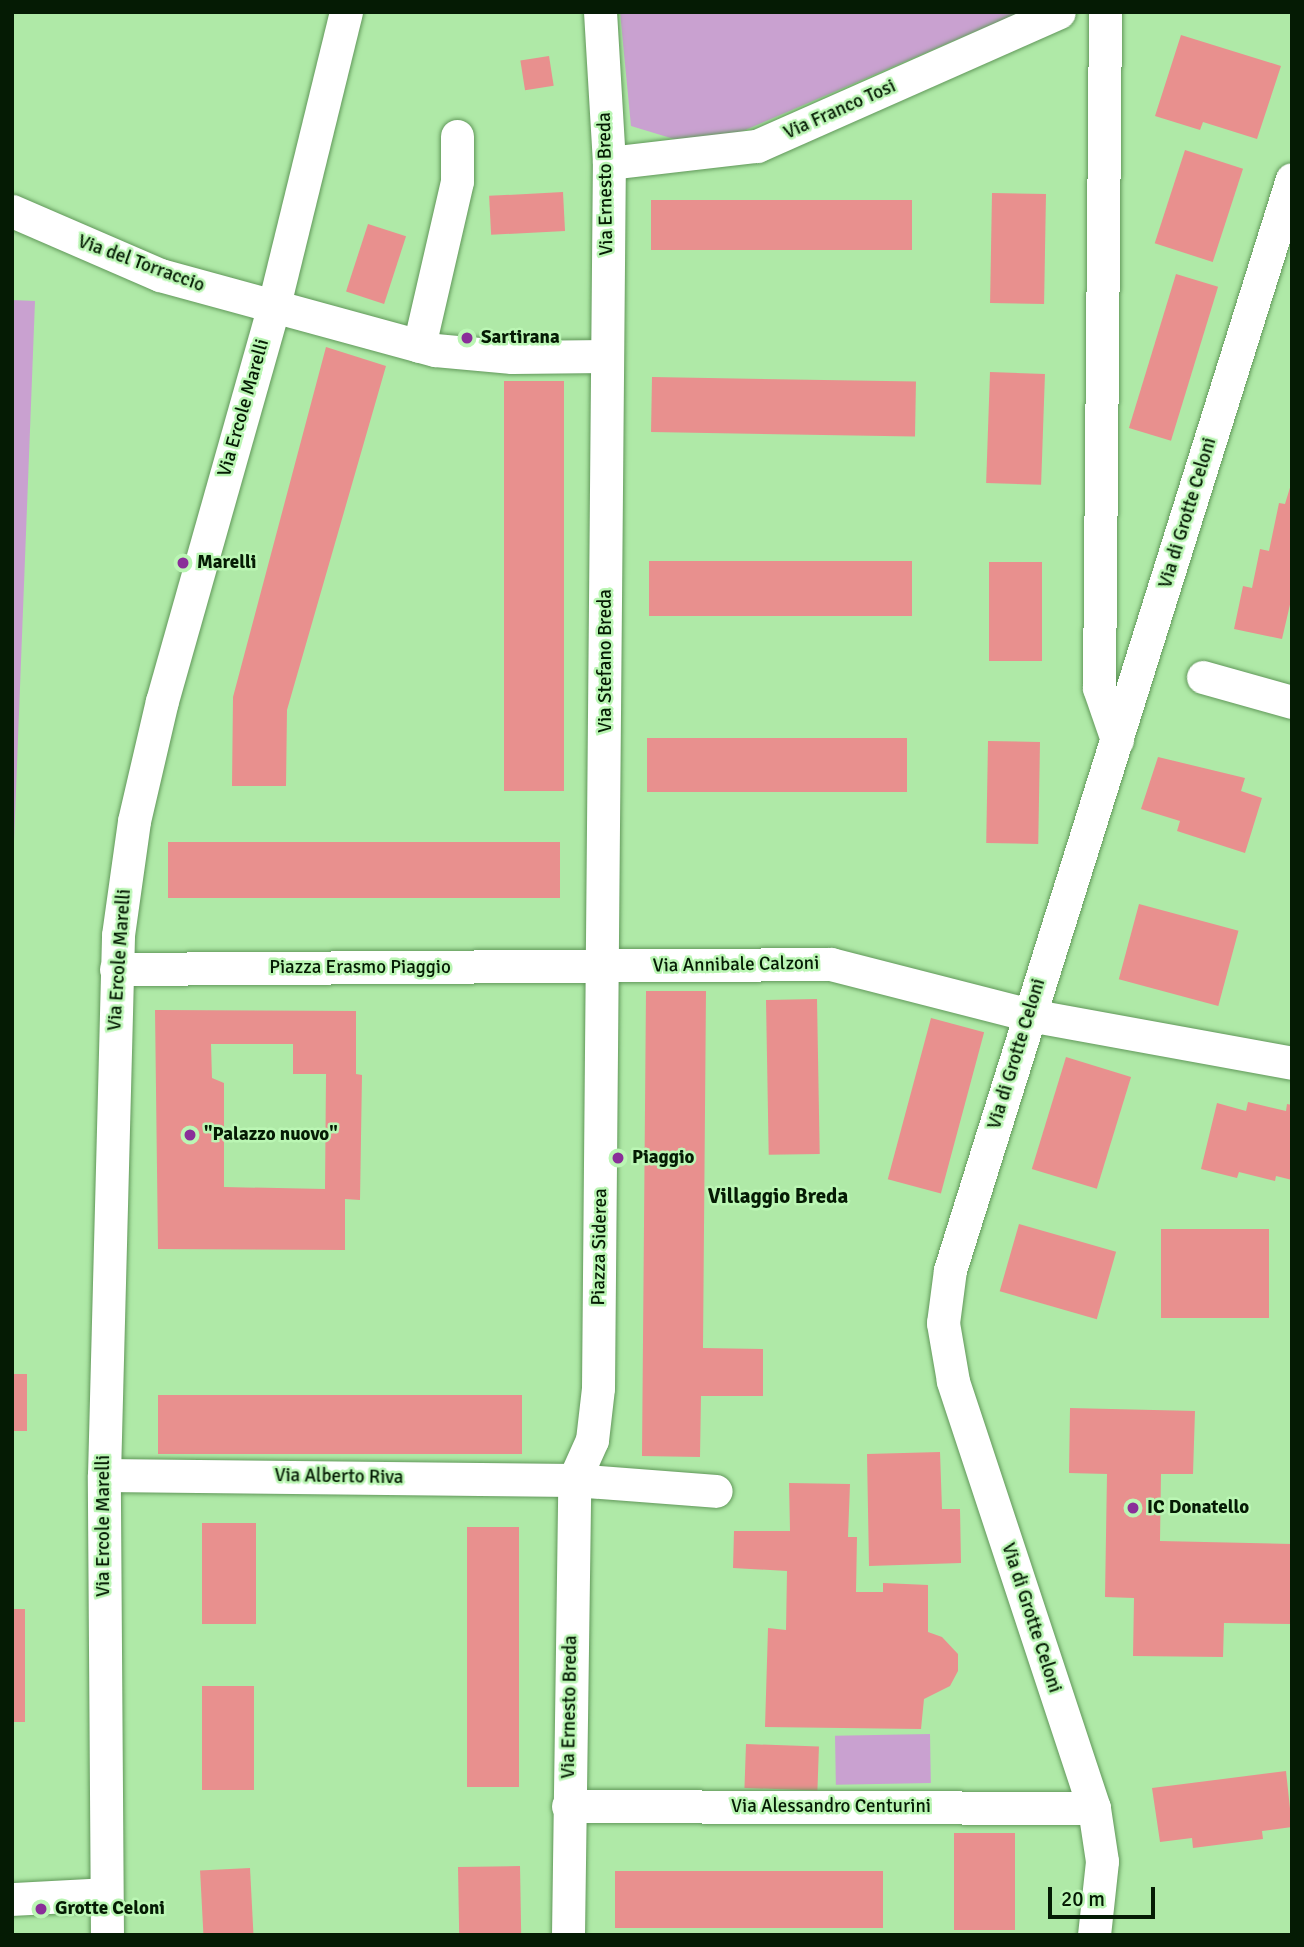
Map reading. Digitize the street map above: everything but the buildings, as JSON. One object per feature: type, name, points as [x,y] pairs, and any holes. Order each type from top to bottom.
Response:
[{"type":"street","name":"Via Ercole Marelli","points":[[107,1935],[104,1475],[116,969],[134,821],[162,701],[273,309],[346,12]]},
{"type":"street","name":"Via Ernesto Breda","points":[[600,12],[609,163],[606,356]]},
{"type":"street","name":"Via Franco Tosi","points":[[609,163],[757,146],[1059,12]]},
{"type":"street","points":[[1105,12],[1099,688],[1117,740]]},
{"type":"street","points":[[419,346],[457,181],[457,136]]},
{"type":"street","name":"Via di Grotte Celoni","points":[[1094,1935],[1102,1861],[1094,1808],[953,1381],[943,1322],[950,1270],[1292,179]]},
{"type":"street","name":"Via del Torraccio","points":[[12,212],[160,275],[273,309],[419,346],[512,357],[606,356]]},
{"type":"street","name":"Via Stefano Breda","points":[[604,967],[606,356]]},
{"type":"street","points":[[1203,677],[1292,702]]},
{"type":"street","name":"Via Annibale Calzoni","points":[[604,967],[831,964],[1029,1015],[1292,1063]]},
{"type":"street","name":"Piazza Erasmo Piaggio","points":[[116,969],[604,967]]},
{"type":"street","name":"Piazza Siderea","points":[[574,1480],[592,1440],[597,1388],[604,967]]},
{"type":"street","name":"Via Alberto Riva","points":[[104,1475],[574,1480],[716,1491]]},
{"type":"street","name":"Via Ernesto Breda","points":[[568,1935],[574,1480]]},
{"type":"street","name":"Via Alessandro Centurini","points":[[568,1806],[1094,1808]]},
{"type":"street","points":[[12,1899],[106,1894]]},
{"type":"shaded area","points":[[620,12],[1021,12],[736,134],[674,139],[631,126]]},
{"type":"shaded area","points":[[12,300],[35,301],[12,893]]},
{"type":"shaded area","points":[[930,1734],[931,1783],[836,1785],[835,1736]]},
{"type":"place","name":"Sartirana","points":[[467,338]]},
{"type":"place","name":"Marelli","points":[[183,563]]},
{"type":"place","name":"\"Palazzo nuovo\"","points":[[190,1135]]},
{"type":"place","name":"Piaggio","points":[[618,1158]]},
{"type":"place","name":"IC Donatello","points":[[1133,1508]]},
{"type":"place","name":"Grotte Celoni","points":[[41,1909]]},
{"type":"district","name":"Villaggio Breda","points":[[778,1196]]}]
